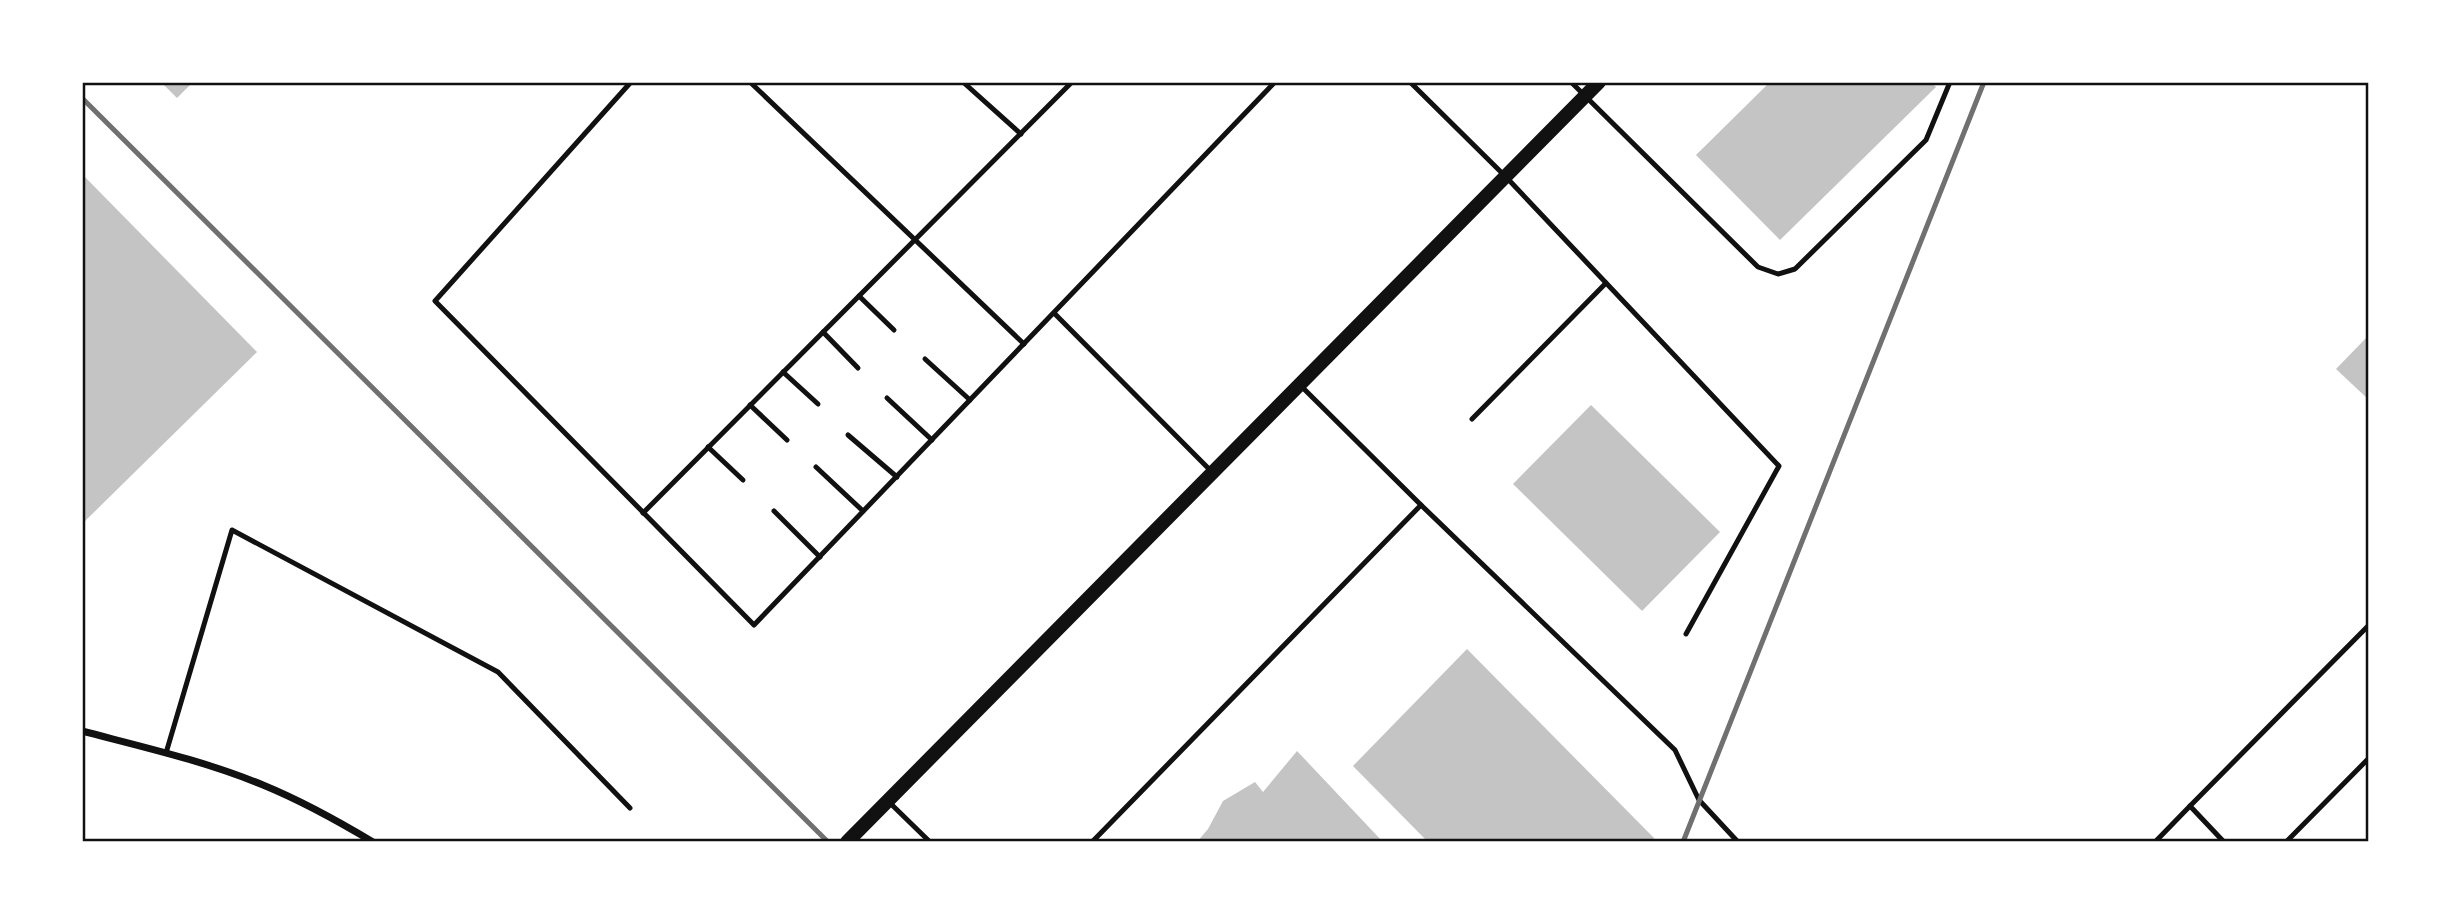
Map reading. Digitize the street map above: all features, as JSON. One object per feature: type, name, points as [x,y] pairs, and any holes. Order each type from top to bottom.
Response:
[{"type":"main road","points":[[847,842],[1599,82]]},
{"type":"street","points":[[82,732],[166,753],[262,785],[325,813],[373,842]]},
{"type":"lane","points":[[631,82],[435,301],[754,625],[1275,82]]},
{"type":"lane","points":[[751,82],[1024,344]]},
{"type":"lane","points":[[963,82],[1021,134]]},
{"type":"lane","points":[[643,513],[1072,82]]},
{"type":"lane","points":[[1410,82],[1506,177],[1779,466],[1686,634]]},
{"type":"lane","points":[[1571,82],[1758,267],[1778,274],[1795,269],[1926,140],[1950,82]]},
{"type":"lane","points":[[1472,419],[1606,283]]},
{"type":"lane","points":[[859,296],[894,330]]},
{"type":"lane","points":[[1054,313],[1213,473]]},
{"type":"lane","points":[[822,332],[858,368]]},
{"type":"lane","points":[[925,359],[970,400]]},
{"type":"lane","points":[[783,372],[818,404]]},
{"type":"lane","points":[[1300,385],[1675,750],[1699,800],[1738,842]]},
{"type":"lane","points":[[887,398],[932,440]]},
{"type":"lane","points":[[750,405],[787,440]]},
{"type":"lane","points":[[848,435],[897,477]]},
{"type":"lane","points":[[708,447],[743,480]]},
{"type":"lane","points":[[816,467],[863,511]]},
{"type":"lane","points":[[1092,842],[1421,505]]},
{"type":"lane","points":[[774,511],[820,557]]},
{"type":"lane","points":[[166,753],[232,530],[498,672],[630,808]]},
{"type":"lane","points":[[2155,842],[2369,625]]},
{"type":"lane","points":[[2286,842],[2369,758]]},
{"type":"lane","points":[[887,801],[930,842]]},
{"type":"lane","points":[[2190,806],[2224,842]]},
{"type":"building","points":[[161,82],[193,82],[177,98]]},
{"type":"building","points":[[1770,82],[1931,82],[1936,87],[1780,240],[1696,155]]},
{"type":"building","points":[[82,174],[257,352],[82,524]]},
{"type":"building","points":[[2369,335],[2369,400],[2336,369]]},
{"type":"building","points":[[1591,405],[1720,532],[1642,611],[1513,484]]},
{"type":"building","points":[[1467,649],[1654,838],[1653,842],[1428,842],[1353,766]]},
{"type":"building","points":[[1297,751],[1383,842],[1197,842],[1208,829],[1223,801],[1255,782],[1263,792]]},
{"type":"railway","points":[[1683,842],[1984,82]]},
{"type":"railway","points":[[82,98],[828,842]]}]
